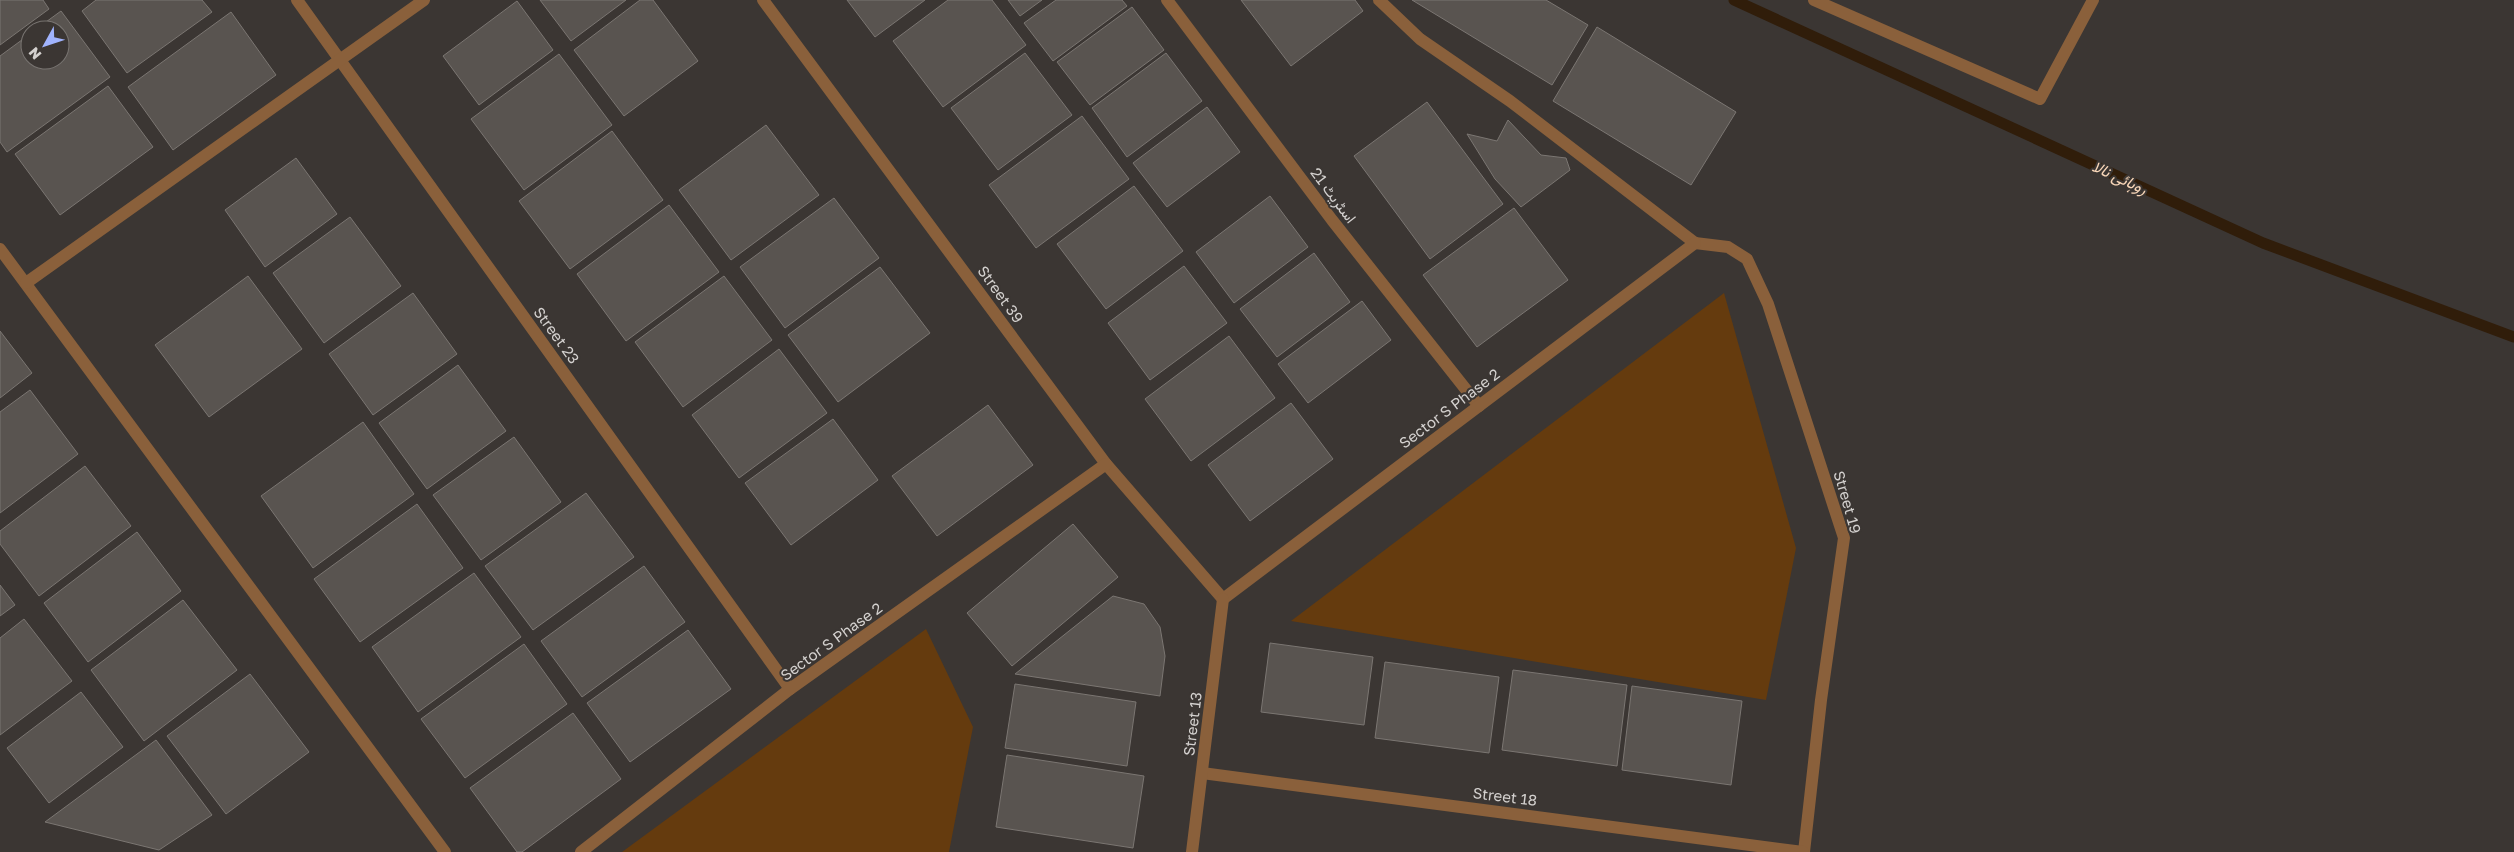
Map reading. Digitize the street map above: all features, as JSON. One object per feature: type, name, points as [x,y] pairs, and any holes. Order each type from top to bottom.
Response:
[{"type":"street","name":"Street 23","points":[[297,0],[790,689]]},
{"type":"street","points":[[26,283],[424,0]]},
{"type":"street","name":"Street 39","points":[[763,0],[1106,464],[1222,599]]},
{"type":"street","name":"اسٹریٹ 21","points":[[1167,0],[1332,220],[1479,406]]},
{"type":"street","points":[[1379,0],[1420,39],[1510,101],[1695,243]]},
{"type":"street","points":[[1814,0],[2040,98],[2093,0]]},
{"type":"street","name":"Sector S Phase 2","points":[[1222,599],[1695,243]]},
{"type":"street","name":"Street 19","points":[[1695,243],[1728,247],[1748,259],[1768,304],[1844,538],[1821,700],[1804,852]]},
{"type":"street","points":[[0,249],[444,852]]},
{"type":"street","name":"Sector S Phase 2","points":[[580,852],[790,689],[1106,464]]},
{"type":"street","name":"Street 13","points":[[1192,852],[1222,599]]},
{"type":"street","name":"Street 18","points":[[1202,773],[1804,852]]},
{"type":"shaded area","points":[[1724,293],[1796,548],[1766,700],[1291,621]]},
{"type":"shaded area","points":[[926,629],[973,727],[949,852],[622,852]]},
{"type":"building","points":[[0,0],[43,0],[49,9],[34,20],[20,20],[20,30],[0,45]]},
{"type":"building","points":[[96,0],[202,0],[212,12],[127,73],[82,11]]},
{"type":"building","points":[[540,0],[626,0],[571,41]]},
{"type":"building","points":[[640,0],[653,0],[698,61],[624,116],[574,50]]},
{"type":"building","points":[[847,0],[925,0],[875,37]]},
{"type":"building","points":[[948,0],[992,0],[1026,45],[943,107],[893,41]]},
{"type":"building","points":[[1008,0],[1042,0],[1020,16]]},
{"type":"building","points":[[1056,0],[1122,0],[1127,6],[1053,61],[1024,23]]},
{"type":"building","points":[[1241,0],[1355,0],[1363,11],[1291,66]]},
{"type":"building","points":[[1412,0],[1546,0],[1588,25],[1552,85]]},
{"type":"building","points":[[517,1],[553,50],[479,105],[443,56]]},
{"type":"building","points":[[1132,7],[1164,50],[1090,105],[1057,62]]},
{"type":"building","points":[[61,11],[68,20],[49,20]]},
{"type":"building","points":[[231,12],[276,75],[173,150],[128,87]]},
{"type":"building","points":[[70,23],[110,77],[7,152],[0,142],[0,56],[20,41],[20,70],[70,70]]},
{"type":"building","points":[[1597,27],[1736,112],[1691,185],[1553,101]]},
{"type":"building","points":[[1025,53],[1072,115],[998,170],[951,108]]},
{"type":"building","points":[[1166,53],[1202,101],[1127,157],[1092,108]]},
{"type":"building","points":[[559,54],[612,125],[524,190],[471,119]]},
{"type":"building","points":[[108,86],[153,147],[60,215],[15,154]]},
{"type":"building","points":[[1427,102],[1503,204],[1430,259],[1354,156]]},
{"type":"building","points":[[1207,107],[1240,152],[1167,207],[1133,163]]},
{"type":"building","points":[[1082,116],[1129,179],[1036,248],[989,185]]},
{"type":"building","points":[[1508,120],[1541,155],[1566,158],[1570,170],[1521,207],[1495,179],[1467,134],[1497,141]]},
{"type":"building","points":[[766,125],[819,195],[731,260],[679,190]]},
{"type":"building","points":[[612,131],[663,200],[570,269],[519,201]]},
{"type":"building","points":[[296,158],[337,214],[265,267],[225,210]]},
{"type":"building","points":[[1134,186],[1183,251],[1106,309],[1057,244]]},
{"type":"building","points":[[1270,196],[1308,247],[1234,303],[1196,252]]},
{"type":"building","points":[[834,198],[879,258],[785,328],[740,267]]},
{"type":"building","points":[[669,205],[719,272],[626,341],[577,274]]},
{"type":"building","points":[[1514,208],[1568,280],[1477,347],[1423,275]]},
{"type":"building","points":[[350,217],[401,286],[324,343],[273,273]]},
{"type":"building","points":[[1314,253],[1350,302],[1277,357],[1240,309]]},
{"type":"building","points":[[1184,266],[1227,323],[1150,380],[1108,323]]},
{"type":"building","points":[[880,267],[930,333],[838,402],[788,335]]},
{"type":"building","points":[[248,276],[302,349],[209,417],[155,345]]},
{"type":"building","points":[[724,276],[772,340],[683,407],[635,342]]},
{"type":"building","points":[[413,293],[457,354],[373,415],[329,354]]},
{"type":"building","points":[[1362,301],[1391,340],[1308,403],[1278,364]]},
{"type":"building","points":[[0,331],[32,373],[0,398]]},
{"type":"building","points":[[1229,336],[1275,398],[1191,461],[1145,399]]},
{"type":"building","points":[[779,349],[827,413],[739,478],[692,415]]},
{"type":"building","points":[[458,365],[506,431],[427,489],[379,423]]},
{"type":"building","points":[[30,390],[78,454],[0,513],[0,412]]},
{"type":"building","points":[[1291,403],[1333,459],[1250,521],[1208,465]]},
{"type":"building","points":[[988,405],[1033,465],[937,536],[892,476]]},
{"type":"building","points":[[833,419],[878,480],[791,545],[745,483]]},
{"type":"building","points":[[363,422],[414,494],[313,568],[261,496]]},
{"type":"building","points":[[514,437],[561,502],[481,560],[433,495]]},
{"type":"building","points":[[85,466],[131,526],[39,596],[0,544],[0,531]]},
{"type":"building","points":[[586,493],[634,557],[533,630],[485,566]]},
{"type":"building","points":[[417,504],[463,568],[360,642],[314,579]]},
{"type":"building","points":[[1073,524],[1118,577],[1012,666],[967,613]]},
{"type":"building","points":[[137,532],[181,591],[88,662],[44,603]]},
{"type":"building","points":[[644,566],[685,622],[582,697],[541,641]]},
{"type":"building","points":[[474,573],[521,637],[418,712],[372,647]]},
{"type":"building","points":[[0,585],[15,605],[0,616]]},
{"type":"building","points":[[1113,596],[1144,604],[1160,627],[1165,656],[1160,696],[1015,674]]},
{"type":"building","points":[[183,600],[237,670],[144,741],[91,670]]},
{"type":"building","points":[[24,619],[72,681],[0,735],[0,638]]},
{"type":"building","points":[[688,630],[731,689],[630,762],[587,703]]},
{"type":"building","points":[[1270,643],[1373,657],[1364,725],[1261,712]]},
{"type":"building","points":[[524,644],[567,704],[465,778],[421,719]]},
{"type":"building","points":[[1385,662],[1499,677],[1489,753],[1375,738]]},
{"type":"building","points":[[1513,670],[1627,685],[1617,766],[1502,750]]},
{"type":"building","points":[[250,674],[309,752],[226,814],[167,736]]},
{"type":"building","points":[[1015,684],[1136,702],[1127,766],[1005,748]]},
{"type":"building","points":[[1632,686],[1742,701],[1731,785],[1622,770]]},
{"type":"building","points":[[81,692],[123,747],[49,803],[7,748]]},
{"type":"building","points":[[573,713],[621,779],[522,852],[517,852],[470,788]]},
{"type":"building","points":[[156,740],[212,815],[159,850],[45,822]]},
{"type":"building","points":[[1007,755],[1144,776],[1133,848],[996,827]]},
{"type":"waterway","name":"روہائی نالا","points":[[1734,0],[2263,243],[2514,337]]}]
